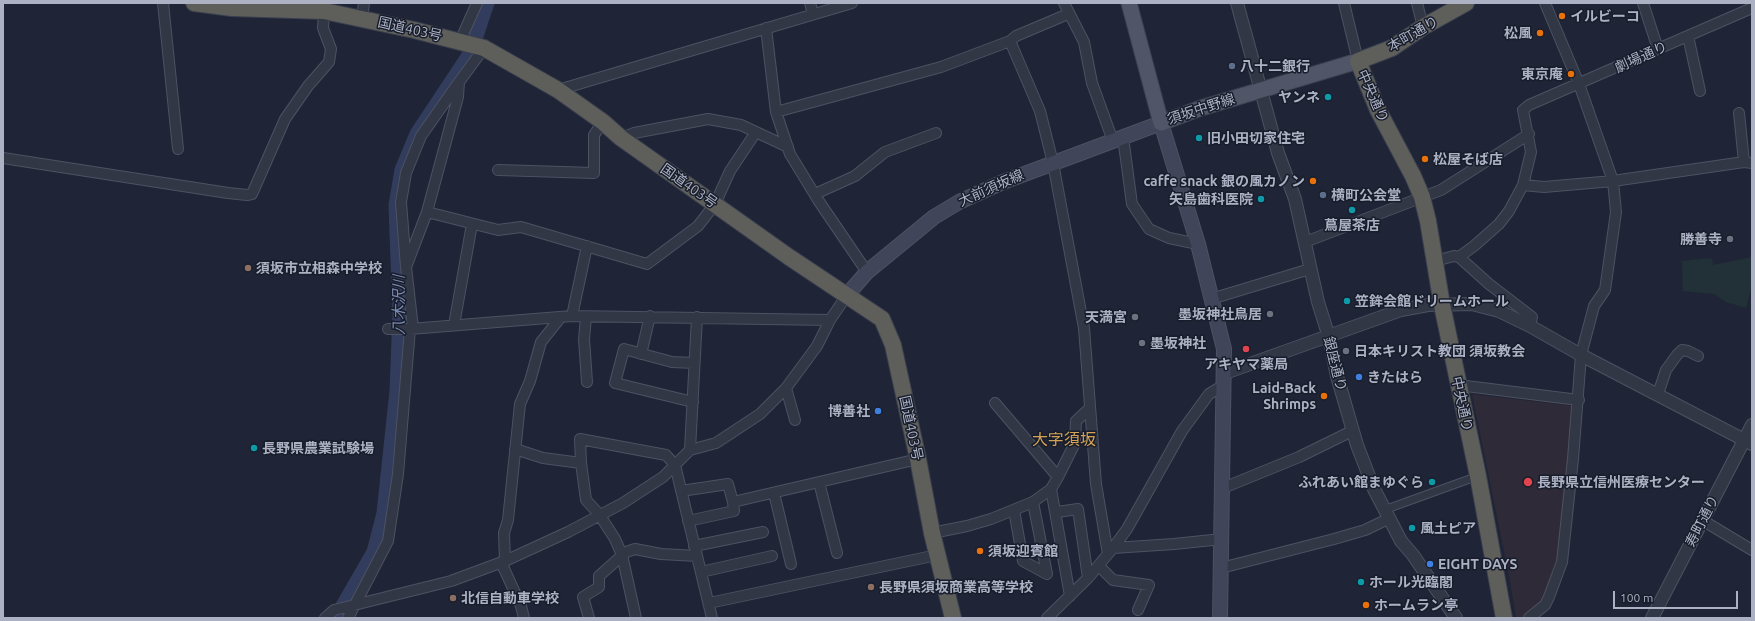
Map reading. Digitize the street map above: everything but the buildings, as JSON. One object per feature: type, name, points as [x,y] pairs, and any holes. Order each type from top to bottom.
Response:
[{"type":"highway","name":"国道403号","points":[[194,3],[232,8],[276,6],[324,11],[363,11],[484,48],[558,90],[603,122],[621,138],[882,319],[893,345],[918,459],[937,556],[953,618]]},
{"type":"highway","name":"本町通り","points":[[1358,61],[1392,48],[1423,27],[1466,3]]},
{"type":"highway","name":"中央通り","points":[[1358,61],[1378,110],[1413,176],[1422,198],[1428,221],[1442,305],[1458,385],[1478,476],[1504,618]]},
{"type":"main road","name":"須坂中野線","points":[[1130,3],[1161,122],[1201,108],[1358,61]]},
{"type":"main road","name":"大前須坂線","points":[[847,295],[867,272],[934,217],[959,202],[1004,182],[1161,122]]},
{"type":"main road","points":[[1161,122],[1198,244],[1224,350],[1220,618]]},
{"type":"street","points":[[163,3],[178,149]]},
{"type":"street","points":[[460,41],[477,3]]},
{"type":"street","points":[[810,3],[813,14]]},
{"type":"street","points":[[558,90],[852,3]]},
{"type":"street","points":[[1064,3],[1068,14],[1084,42],[1092,83],[1118,139],[1132,204],[1149,229],[1169,238],[1198,244]]},
{"type":"street","name":"銀座通り","points":[[1237,3],[1278,153],[1295,199],[1310,269],[1329,337],[1337,376],[1352,431],[1374,489],[1401,541],[1413,555],[1456,618]]},
{"type":"street","points":[[1344,3],[1358,61]]},
{"type":"street","points":[[1417,3],[1423,27]]},
{"type":"street","points":[[1529,618],[1545,605],[1562,562],[1582,355],[1594,306],[1606,290],[1616,212],[1613,181],[1579,84],[1545,3]]},
{"type":"street","points":[[1643,3],[1658,49]]},
{"type":"street","name":"劇場通り","points":[[1529,134],[1524,110],[1529,105],[1751,10]]},
{"type":"street","points":[[3,158],[228,193],[247,195],[252,194],[285,119],[308,86],[329,62],[331,49],[323,28],[324,11]]},
{"type":"street","points":[[776,112],[941,67],[1010,41],[1016,36],[1068,14]]},
{"type":"street","points":[[766,28],[776,112],[788,147],[814,194],[867,272]]},
{"type":"street","points":[[1688,36],[1700,91]]},
{"type":"street","points":[[1010,41],[1040,111],[1052,163],[1084,328],[1096,484],[1111,551]]},
{"type":"street","points":[[348,618],[388,541],[398,474],[412,329],[401,202],[406,173],[421,136],[484,48]]},
{"type":"street","points":[[406,267],[427,212],[458,97],[459,82]]},
{"type":"street","points":[[1523,185],[1544,187],[1613,181],[1748,162],[1738,113]]},
{"type":"street","points":[[621,138],[708,119],[741,125],[788,147]]},
{"type":"street","points":[[498,170],[594,173],[594,134],[603,122]]},
{"type":"street","points":[[427,212],[498,230],[521,227],[647,264],[698,226],[715,204],[730,171],[756,132]]},
{"type":"street","points":[[814,194],[855,176],[885,152],[936,133]]},
{"type":"street","points":[[1305,242],[1422,198],[1449,186],[1529,134],[1531,152],[1523,185],[1509,211],[1499,224],[1459,257]]},
{"type":"street","points":[[454,325],[472,224]]},
{"type":"street","points":[[572,316],[587,246]]},
{"type":"street","points":[[1435,261],[1454,256],[1459,257],[1489,284],[1532,316],[1530,326]]},
{"type":"street","points":[[1211,299],[1310,269]]},
{"type":"street","points":[[325,618],[334,610],[451,581],[503,562],[568,532],[599,514],[623,503],[663,477],[690,450],[716,443],[760,414],[786,388],[817,346],[830,320],[847,295]]},
{"type":"street","points":[[1047,618],[1088,578],[1111,551],[1127,529],[1182,431],[1209,394],[1224,379],[1401,310],[1428,305],[1472,304],[1499,311],[1748,442]]},
{"type":"street","points":[[388,329],[412,329],[572,316],[650,316],[830,320]]},
{"type":"street","points":[[641,354],[650,316]]},
{"type":"street","points":[[524,618],[521,606],[503,562],[504,533],[508,520],[520,404],[530,381],[540,342],[561,317]]},
{"type":"street","points":[[586,317],[584,338],[587,382]]},
{"type":"street","points":[[690,450],[697,318]]},
{"type":"street","points":[[693,402],[615,383],[624,349],[672,362],[694,363]]},
{"type":"street","points":[[1658,394],[1666,370],[1682,350],[1698,356]]},
{"type":"street","points":[[1458,385],[1578,400]]},
{"type":"street","points":[[786,388],[795,420]]},
{"type":"street","points":[[995,403],[1058,477]]},
{"type":"street","points":[[932,533],[967,526],[1014,510],[1033,502],[1052,489],[1075,443],[1076,422],[1090,408]]},
{"type":"street","name":"寿町通り","points":[[1652,618],[1702,520],[1748,442],[1752,425]]},
{"type":"street","points":[[1223,488],[1299,457],[1352,431]]},
{"type":"street","points":[[636,618],[622,555],[615,539],[599,514],[586,500],[581,464],[580,439],[666,455],[675,465],[712,618]]},
{"type":"street","points":[[516,449],[543,458],[581,464]]},
{"type":"street","points":[[733,502],[918,459]]},
{"type":"street","points":[[1221,568],[1365,530],[1386,514],[1478,476]]},
{"type":"street","points":[[819,482],[837,553]]},
{"type":"street","points":[[681,491],[728,484],[733,502],[734,511],[688,521]]},
{"type":"street","points":[[1052,489],[1070,596]]},
{"type":"street","points":[[774,493],[791,564]]},
{"type":"street","points":[[1014,510],[1023,561],[1047,574],[1033,502]]},
{"type":"street","points":[[1057,512],[1078,509],[1088,578]]},
{"type":"street","points":[[1702,520],[1752,550]]},
{"type":"street","points":[[589,618],[583,597],[599,587],[600,576],[626,552],[635,549],[661,554],[695,551],[763,532]]},
{"type":"street","points":[[1111,551],[1222,539]]},
{"type":"street","points":[[701,572],[772,556]]},
{"type":"street","points":[[709,603],[937,556]]},
{"type":"street","points":[[1099,566],[1113,580],[1149,585],[1138,610]]},
{"type":"shaded area","points":[[1752,257],[1752,285],[1746,308],[1726,302],[1714,294],[1683,291],[1682,261],[1712,258],[1713,265]]},
{"type":"shaded area","name":"長野県立信州医療センター","points":[[1472,394],[1574,406],[1557,558],[1542,603],[1523,618],[1516,618],[1509,576]]},
{"type":"waterway","name":"八木沢川","points":[[336,618],[374,552],[384,513],[397,391],[400,314],[396,205],[402,170],[417,134],[470,54],[487,3]]},
{"type":"place","name":"イルビーコ","points":[[1562,16]]},
{"type":"place","name":"松風","points":[[1540,33]]},
{"type":"place","name":"八十二銀行","points":[[1232,66]]},
{"type":"place","name":"東京庵","points":[[1571,74]]},
{"type":"place","name":"ヤンネ","points":[[1328,97]]},
{"type":"place","name":"旧小田切家住宅","points":[[1199,138]]},
{"type":"place","name":"松屋そば店","points":[[1425,159]]},
{"type":"place","name":"caffe snack 銀の風カノン","points":[[1313,181]]},
{"type":"place","name":"横町公会堂","points":[[1323,195]]},
{"type":"place","name":"矢島歯科医院","points":[[1261,199]]},
{"type":"place","name":"蔦屋茶店","points":[[1352,210]]},
{"type":"place","name":"勝善寺","points":[[1730,239]]},
{"type":"place","name":"須坂市立相森中学校","points":[[248,268]]},
{"type":"place","name":"笠鉾会館ドリームホール","points":[[1347,301]]},
{"type":"place","name":"墨坂神社鳥居","points":[[1270,314]]},
{"type":"place","name":"天満宮","points":[[1135,317]]},
{"type":"place","name":"墨坂神社","points":[[1142,343]]},
{"type":"place","name":"アキヤマ薬局","points":[[1246,349]]},
{"type":"place","name":"日本キリスト教団 須坂教会","points":[[1346,351]]},
{"type":"place","name":"きたはら","points":[[1359,377]]},
{"type":"place","name":"Laid-Back Shrimps","points":[[1324,396]]},
{"type":"place","name":"博善社","points":[[878,411]]},
{"type":"place","name":"長野県農業試験場","points":[[254,448]]},
{"type":"place","name":"ふれあい館まゆぐら","points":[[1432,482]]},
{"type":"place","name":"長野県立信州医療センター","points":[[1528,482]]},
{"type":"place","name":"風土ピア","points":[[1412,528]]},
{"type":"place","name":"須坂迎賓館","points":[[980,551]]},
{"type":"place","name":"EIGHT DAYS","points":[[1430,564]]},
{"type":"place","name":"ホール光臨閣","points":[[1361,582]]},
{"type":"place","name":"長野県須坂商業高等学校","points":[[871,587]]},
{"type":"place","name":"北信自動車学校","points":[[453,598]]},
{"type":"place","name":"ホームラン亭","points":[[1366,605]]},
{"type":"district","name":"大字須坂","points":[[1064,440]]}]
